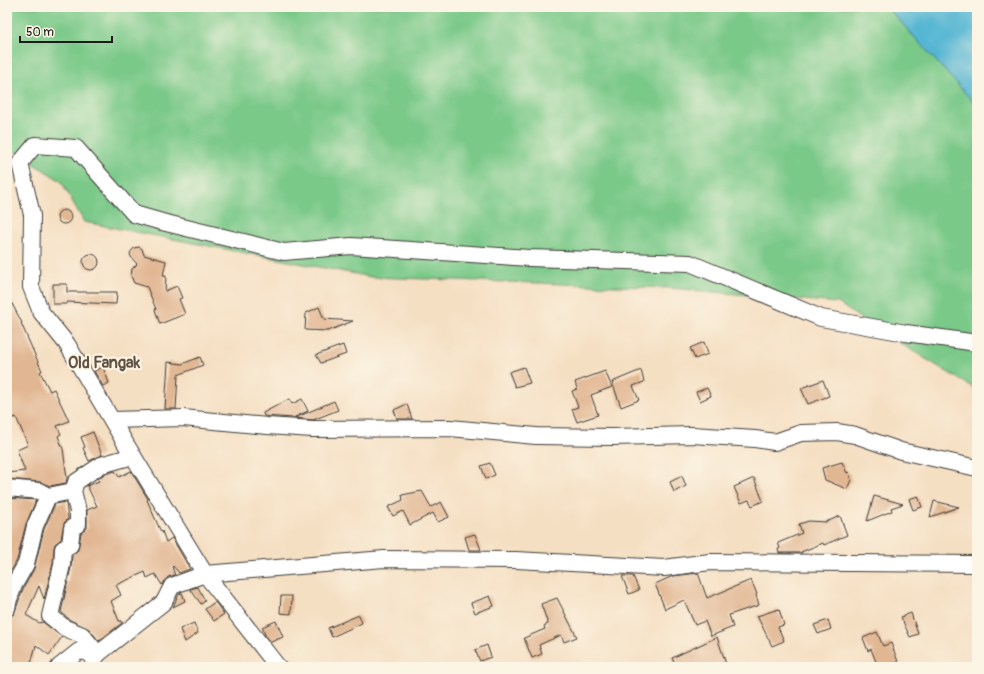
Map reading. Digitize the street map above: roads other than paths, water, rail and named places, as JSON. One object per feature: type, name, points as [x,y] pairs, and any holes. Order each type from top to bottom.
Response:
[{"type":"street","points":[[278,667],[205,574],[67,344],[41,312],[31,287],[32,215],[20,163],[35,145],[76,148],[134,214],[284,252],[351,246],[529,258],[690,263],[821,318],[906,333],[977,342]]},
{"type":"street","points":[[112,420],[183,418],[313,429],[450,428],[536,436],[612,437],[692,435],[755,439],[775,442],[801,433],[837,432],[855,435],[900,450],[977,468]]},
{"type":"street","points":[[96,660],[82,635],[65,628],[50,616],[62,565],[63,549],[70,545],[72,528],[78,524],[78,511],[73,492],[76,482],[101,465],[133,456]]},
{"type":"street","points":[[7,488],[38,491],[48,496],[73,492]]},
{"type":"street","points":[[7,608],[14,585],[26,564],[35,526],[48,496]]},
{"type":"street","points":[[96,660],[164,602],[172,586],[205,574],[384,559],[516,560],[664,568],[710,562],[977,564]]},
{"type":"street","points":[[59,667],[79,651],[96,660]]},
{"type":"water","points":[[887,7],[977,7],[977,106],[888,8]]},
{"type":"district","name":"Old Fangak","points":[[104,362]]}]
